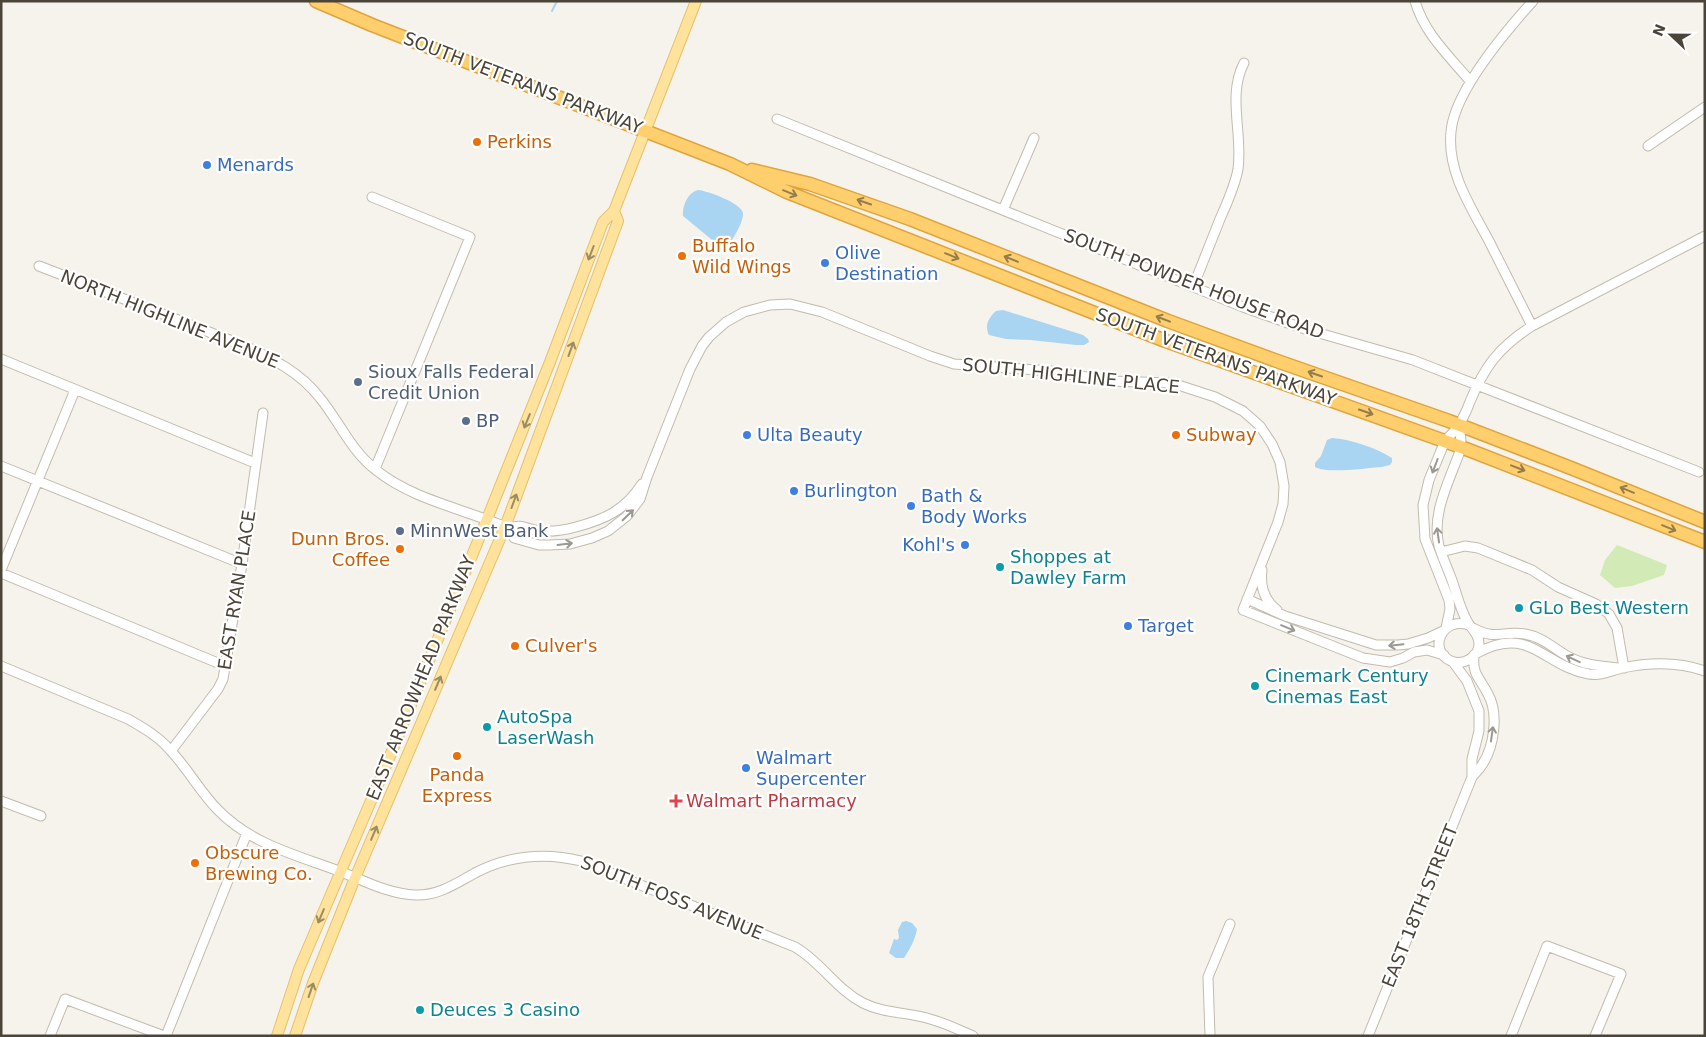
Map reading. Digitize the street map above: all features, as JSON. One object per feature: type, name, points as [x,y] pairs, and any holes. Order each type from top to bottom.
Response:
[{"type":"highway","name":"SOUTH VETERANS PARKWAY","points":[[316,1],[372,25],[730,164],[787,192],[1155,336],[1445,441],[1705,542]]},
{"type":"highway","name":"SOUTH VETERANS PARKWAY","points":[[730,164],[810,184],[910,219],[1192,330],[1460,425],[1705,522]]},
{"type":"main road","name":"EAST ARROWHEAD PARKWAY","points":[[277,1036],[291,988],[385,768],[487,519],[550,362],[603,222],[614,211],[696,1]]},
{"type":"main road","name":"EAST ARROWHEAD PARKWAY","points":[[295,1036],[313,983],[355,878],[507,528],[618,221],[614,211]]},
{"type":"street","points":[[1415,1],[1432,38],[1470,81]]},
{"type":"street","points":[[1532,326],[1462,190],[1450,152],[1450,130],[1459,103],[1470,81],[1533,1]]},
{"type":"street","points":[[1193,287],[1229,198],[1236,175],[1238,140],[1236,94],[1239,72],[1244,63]]},
{"type":"street","points":[[1648,146],[1705,107]]},
{"type":"street","name":"SOUTH POWDER HOUSE ROAD","points":[[777,119],[1193,287],[1288,323],[1413,360],[1699,472]]},
{"type":"street","points":[[1003,210],[1034,138]]},
{"type":"street","points":[[372,198],[470,237],[375,469]]},
{"type":"street","points":[[1444,656],[1439,642],[1450,609],[1449,600],[1428,548],[1424,530],[1423,515],[1426,488],[1445,441],[1460,425],[1484,371],[1513,338],[1532,326],[1705,236]]},
{"type":"street","name":"NORTH HIGHLINE AVENUE","points":[[39,266],[245,346],[278,361],[319,397],[357,451],[375,469],[404,488],[507,528]]},
{"type":"street","name":"SOUTH HIGHLINE PLACE","points":[[647,477],[623,506],[607,516],[587,524],[556,531],[541,531],[518,525],[507,528],[514,538],[540,544],[560,545],[592,538],[618,524],[636,507],[690,370],[702,346],[726,322],[744,312],[770,305],[790,304],[822,312],[954,364],[1052,371],[1110,382],[1172,383],[1192,388],[1234,406],[1252,418],[1266,435],[1277,453],[1284,486],[1283,504],[1278,522],[1243,610],[1363,658],[1390,662],[1414,652],[1427,650],[1444,656]]},
{"type":"street","points":[[1,359],[256,463]]},
{"type":"street","points":[[75,390],[1,572],[225,666]]},
{"type":"street","name":"EAST RYAN PLACE","points":[[171,751],[218,689],[223,679],[242,564],[263,413]]},
{"type":"street","points":[[1460,425],[1461,447]]},
{"type":"street","name":"EAST 18TH STREET","points":[[1368,1036],[1472,777],[1482,765],[1492,736],[1491,702],[1476,675],[1475,654],[1479,643],[1478,637],[1461,608],[1441,552],[1437,535],[1438,516],[1461,447]]},
{"type":"street","points":[[1,466],[242,564]]},
{"type":"street","points":[[1441,552],[1465,546],[1478,548],[1532,570],[1558,587],[1596,604],[1609,614],[1617,628],[1622,668]]},
{"type":"street","points":[[1264,557],[1261,573],[1263,592],[1273,607],[1285,616]]},
{"type":"street","points":[[1247,599],[1285,616],[1364,642],[1383,646],[1398,646],[1415,642],[1456,623],[1471,626],[1491,635],[1517,633],[1534,636],[1577,661],[1589,664],[1622,668],[1669,663],[1692,666],[1705,671]]},
{"type":"street","points":[[1453,662],[1464,662],[1492,646],[1520,644],[1532,647],[1567,668],[1578,672],[1604,675],[1622,668]]},
{"type":"street","name":"EAST 18TH STREET","points":[[1444,656],[1453,662],[1470,686],[1479,711],[1479,731],[1472,759],[1472,777]]},
{"type":"street","name":"SOUTH FOSS AVENUE","points":[[1,666],[128,719],[152,733],[171,751],[212,804],[233,823],[270,846],[394,892],[421,895],[448,888],[487,868],[510,860],[546,856],[582,861],[795,947],[806,954],[841,988],[875,1008],[930,1019],[973,1036]]},
{"type":"street","points":[[1,801],[41,816]]},
{"type":"street","points":[[50,1036],[65,999],[165,1036],[247,833]]},
{"type":"street","points":[[1210,1036],[1208,977],[1230,924]]},
{"type":"street","points":[[1511,1036],[1547,946],[1621,974],[1595,1036]]},
{"type":"green space","points":[[1617,545],[1667,565],[1664,575],[1632,586],[1615,588],[1600,575],[1605,560]]},
{"type":"water","points":[[698,190],[716,195],[737,205],[741,209],[743,216],[740,225],[728,245],[722,247],[717,244],[683,216],[686,200],[694,191]]},
{"type":"water","points":[[1003,310],[1083,335],[1089,342],[1084,345],[1076,345],[1006,339],[989,335],[987,325],[989,319],[996,311]]},
{"type":"water","points":[[1332,438],[1355,442],[1386,454],[1392,458],[1392,462],[1390,465],[1382,467],[1347,470],[1328,470],[1315,467],[1315,463],[1321,456],[1327,440]]},
{"type":"water","points":[[902,922],[912,923],[917,929],[916,933],[904,958],[896,958],[889,953],[894,939],[897,940],[899,938],[898,930]]},
{"type":"waterway","points":[[552,11],[557,1]]},
{"type":"place","name":"Perkins","points":[[477,142]]},
{"type":"place","name":"Menards","points":[[207,165]]},
{"type":"place","name":"Buffalo Wild Wings","points":[[682,256]]},
{"type":"place","name":"Olive Destination","points":[[825,263]]},
{"type":"place","name":"Sioux Falls Federal Credit Union","points":[[358,382]]},
{"type":"place","name":"BP","points":[[466,421]]},
{"type":"place","name":"Ulta Beauty","points":[[747,435]]},
{"type":"place","name":"Subway","points":[[1176,435]]},
{"type":"place","name":"Burlington","points":[[794,491]]},
{"type":"place","name":"Bath & Body Works","points":[[911,506]]},
{"type":"place","name":"MinnWest Bank","points":[[400,531]]},
{"type":"place","name":"Kohl's","points":[[965,545]]},
{"type":"place","name":"Dunn Bros. Coffee","points":[[400,549]]},
{"type":"place","name":"Shoppes at Dawley Farm","points":[[1000,567]]},
{"type":"place","name":"GLo Best Western","points":[[1519,608]]},
{"type":"place","name":"Target","points":[[1128,626]]},
{"type":"place","name":"Culver's","points":[[515,646]]},
{"type":"place","name":"Cinemark Century Cinemas East","points":[[1255,686]]},
{"type":"place","name":"AutoSpa LaserWash","points":[[487,727]]},
{"type":"place","name":"Panda Express","points":[[457,756]]},
{"type":"place","name":"Walmart Supercenter","points":[[746,768]]},
{"type":"place","name":"Walmart Pharmacy","points":[[676,801]]},
{"type":"place","name":"Obscure Brewing Co.","points":[[195,863]]},
{"type":"place","name":"Deuces 3 Casino","points":[[420,1010]]}]
